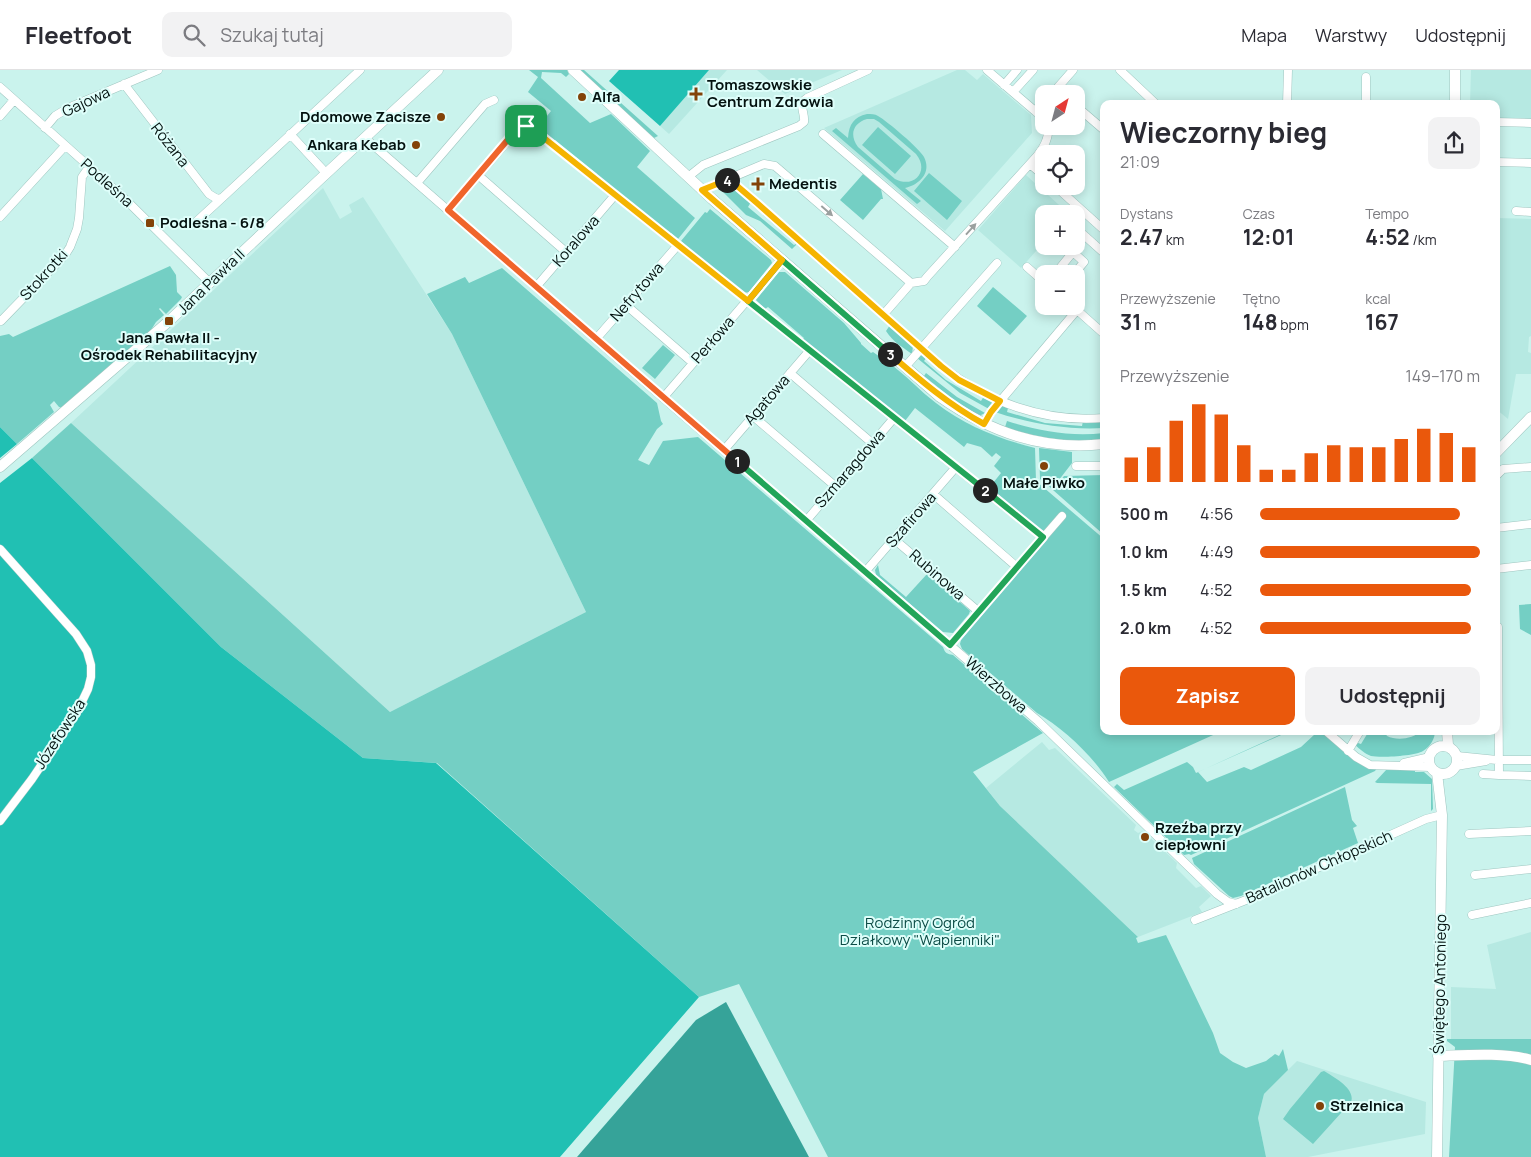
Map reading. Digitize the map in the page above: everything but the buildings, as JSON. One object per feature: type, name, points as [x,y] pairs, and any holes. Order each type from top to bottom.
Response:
[{"type":"street","name":"Gajowa","points":[[45,128],[55,116],[68,108],[158,70]]},
{"type":"street","points":[[197,222],[360,70]]},
{"type":"street","name":"Jana Pawła II","points":[[0,467],[128,358],[438,70]]},
{"type":"street","points":[[572,70],[702,190],[940,397],[984,424],[1020,437],[1038,442],[1075,446],[1100,444]]},
{"type":"street","points":[[688,177],[703,165],[799,126],[804,122],[805,117],[802,102],[868,70]]},
{"type":"street","points":[[987,70],[1035,111]]},
{"type":"street","points":[[1004,85],[1017,70]]},
{"type":"street","points":[[1013,92],[1033,70]]},
{"type":"street","points":[[1062,85],[1072,70]]},
{"type":"street","points":[[1120,70],[1152,100]]},
{"type":"street","points":[[1287,100],[1288,70]]},
{"type":"street","points":[[1455,70],[1455,100]]},
{"type":"street","points":[[1366,78],[1366,100]]},
{"type":"street","name":"Różana","points":[[124,84],[209,194],[217,199],[222,198]]},
{"type":"street","name":"Podleśna","points":[[0,87],[150,222],[210,282]]},
{"type":"street","points":[[0,116],[14,100]]},
{"type":"street","points":[[417,183],[485,104],[494,100]]},
{"type":"street","points":[[1085,114],[1100,127]]},
{"type":"street","points":[[1500,122],[1531,122]]},
{"type":"street","points":[[448,210],[511,136],[524,126],[530,127],[1043,537]]},
{"type":"street","points":[[290,134],[326,173]]},
{"type":"street","points":[[823,134],[955,247]]},
{"type":"street","points":[[883,315],[911,283],[924,281],[1030,164],[1045,146],[1048,135]]},
{"type":"street","name":"Wierzbowa","points":[[365,138],[1038,722],[1217,894],[1228,902],[1236,904]]},
{"type":"street","points":[[0,218],[65,146]]},
{"type":"street","points":[[1500,162],[1531,163]]},
{"type":"street","points":[[702,190],[764,164],[775,166],[911,283]]},
{"type":"street","points":[[1030,164],[1035,168]]},
{"type":"street","name":"Stokrotki","points":[[1,321],[65,255],[70,247],[79,218],[82,177],[89,167]]},
{"type":"street","points":[[478,175],[566,252]]},
{"type":"street","points":[[729,179],[959,380],[1022,410],[1070,418],[1100,418]]},
{"type":"street","name":"Koralowa","points":[[536,287],[616,195]]},
{"type":"street","points":[[1065,195],[1077,205]]},
{"type":"street","points":[[1516,211],[1531,212]]},
{"type":"street","points":[[1085,213],[1100,226]]},
{"type":"street","points":[[1085,236],[1100,249]]},
{"type":"street","name":"Nefrytowa","points":[[596,339],[678,245]]},
{"type":"street","points":[[1063,265],[1074,252],[1084,262],[1082,265]]},
{"type":"street","name":"Perłowa","points":[[664,398],[782,260]]},
{"type":"street","points":[[904,366],[997,263]]},
{"type":"street","points":[[1027,268],[1035,275]]},
{"type":"street","points":[[626,305],[693,363]]},
{"type":"street","points":[[984,424],[991,412],[1068,315]]},
{"type":"street","points":[[1082,315],[1100,331]]},
{"type":"street","name":"Agatowa","points":[[724,450],[810,350]]},
{"type":"street","points":[[790,373],[872,443]]},
{"type":"street","points":[[753,416],[835,486]]},
{"type":"street","points":[[1500,446],[1531,417]]},
{"type":"street","name":"Szmaragdowa","points":[[806,520],[894,418]]},
{"type":"street","points":[[1500,448],[1509,438]]},
{"type":"street","points":[[1076,466],[1100,466]]},
{"type":"street","name":"Szafirowa","points":[[865,572],[956,467]]},
{"type":"street","points":[[1500,471],[1502,469],[1531,467]]},
{"type":"street","points":[[933,494],[1017,567]]},
{"type":"street","points":[[950,645],[1062,516]]},
{"type":"street","points":[[1500,528],[1531,524]]},
{"type":"street","name":"Rubinowa","points":[[894,539],[979,612]]},
{"type":"street","name":"Józefowska","points":[[0,549],[76,634],[91,664],[91,677],[88,689],[77,712],[32,779],[0,822]]},
{"type":"street","points":[[1500,569],[1531,565]]},
{"type":"street","points":[[1330,735],[1348,751],[1370,765],[1433,766],[1453,761],[1531,760]]},
{"type":"street","points":[[1348,751],[1358,735]]},
{"type":"street","points":[[1438,748],[1441,735]]},
{"type":"street","name":"Świętego Antoniego","points":[[1437,1157],[1442,813],[1453,761],[1447,735]]},
{"type":"street","points":[[1499,735],[1499,775]]},
{"type":"street","points":[[1433,766],[1433,751],[1443,746],[1453,761]]},
{"type":"street","name":"Świętego Antoniego","points":[[1433,766],[1442,813]]},
{"type":"street","points":[[1484,774],[1531,776]]},
{"type":"street","name":"Batalionów Chłopskich","points":[[1195,920],[1236,904],[1442,813]]},
{"type":"street","points":[[1469,834],[1531,831]]},
{"type":"street","points":[[1475,875],[1531,869]]},
{"type":"street","name":"Świętego Antoniego","points":[[1472,915],[1531,904]]},
{"type":"street","points":[[1438,1053],[1522,1057],[1531,1060]]},
{"type":"shaded area","points":[[619,70],[709,70],[660,126],[609,81]]},
{"type":"shaded area","name":"Tomaszowskie Centrum Zdrowia","points":[[709,70],[727,70],[669,134],[660,126]]},
{"type":"shaded area","name":"Tomaszowskie Centrum Zdrowia","points":[[757,70],[842,70],[785,94]]},
{"type":"shaded area","points":[[957,70],[965,70],[977,80],[983,74],[1031,115],[1032,133],[945,231],[824,128]]},
{"type":"shaded area","points":[[1471,70],[1531,70],[1531,119],[1500,119],[1500,100],[1470,100]]},
{"type":"shaded area","points":[[1026,175],[1035,183],[1035,195],[1048,195],[1059,205],[1035,205],[1035,252],[1021,268],[978,230]]},
{"type":"shaded area","points":[[323,188],[340,219],[352,212],[349,205],[363,197],[452,334],[586,612],[390,712],[71,423]]},
{"type":"shaded area","points":[[1500,218],[1531,219],[1531,336],[1529,337],[1528,352],[1531,353],[1531,374],[1516,374],[1508,419],[1500,412]]},
{"type":"shaded area","points":[[0,427],[17,444],[0,458]]},
{"type":"shaded area","points":[[32,458],[221,647],[363,758],[436,763],[699,997],[560,1157],[0,1157],[0,483]]},
{"type":"shaded area","points":[[1042,742],[1049,750],[1055,748],[1136,825],[1134,830],[1138,833],[1143,831],[1177,863],[1176,868],[1196,888],[1201,886],[1211,896],[1199,907],[1202,912],[1138,937],[1000,806],[986,788]]},
{"type":"shaded area","points":[[1531,932],[1531,1039],[1451,1039],[1451,987],[1496,989],[1487,945]]},
{"type":"shaded area","points":[[726,1002],[809,1157],[577,1157],[696,1020]]},
{"type":"shaded area","name":"Strzelnica","points":[[1297,1061],[1426,1102],[1425,1134],[1308,1157],[1266,1157],[1258,1118],[1264,1094]]},
{"type":"green space","points":[[529,70],[567,70],[569,74],[566,77],[561,73],[542,72],[541,78],[590,123],[611,114],[650,151],[637,167],[695,218],[678,239],[671,233],[669,234],[555,140],[553,141],[531,124],[526,123],[516,126],[514,124],[522,115],[538,127],[551,111],[528,92],[538,77]]},
{"type":"green space","points":[[578,70],[584,70],[658,136],[654,138]]},
{"type":"green space","points":[[862,115],[877,115],[910,142],[924,157],[926,168],[923,177],[915,184],[905,188],[921,201],[917,204],[832,131],[836,128],[848,138],[853,122]],"holes":[[[867,119],[874,119],[916,154],[920,160],[921,172],[914,180],[908,182],[895,179],[855,143],[853,134],[858,123]]]},
{"type":"green space","points":[[878,127],[911,156],[895,174],[862,145]]},
{"type":"green space","points":[[929,173],[962,201],[947,220],[914,191]]},
{"type":"green space","points":[[863,174],[881,189],[883,199],[863,220],[840,200]]},
{"type":"green space","points":[[726,183],[730,184],[751,202],[748,207],[794,245],[798,243],[792,249],[760,221],[746,215],[718,187]]},
{"type":"green space","points":[[710,209],[771,260],[772,263],[749,292],[744,293],[736,288],[689,250],[681,241],[705,212],[707,213]]},
{"type":"green space","points":[[170,266],[176,275],[177,292],[182,297],[181,299],[166,314],[160,308],[164,315],[156,322],[146,338],[62,408],[54,401],[50,405],[54,412],[17,444],[0,427],[0,336],[9,334],[13,337]]},
{"type":"green space","name":"Rodzinny Ogród Działkowy \"Wapienniki\"","points":[[502,268],[657,403],[663,424],[657,429],[638,460],[649,465],[663,441],[698,437],[943,647],[946,653],[953,655],[1043,733],[973,772],[1000,806],[1138,937],[1136,938],[1138,943],[1166,935],[1213,1033],[1220,1053],[1246,1068],[1266,1061],[1275,1054],[1279,1056],[1283,1049],[1288,1070],[1264,1094],[1258,1118],[1266,1157],[828,1157],[739,984],[699,997],[437,763],[363,758],[221,647],[32,458],[71,423],[390,712],[586,612],[452,334],[427,294],[465,277],[469,283]]},
{"type":"green space","points":[[779,272],[785,272],[844,323],[871,353],[873,352],[895,368],[947,411],[983,431],[1035,448],[1036,481],[1100,536],[1100,735],[1213,735],[1109,782],[1095,762],[1077,743],[1057,726],[1037,713],[962,649],[961,640],[1064,517],[1044,531],[1040,530],[984,486],[986,482],[993,483],[1001,473],[994,466],[1001,457],[996,453],[992,457],[981,447],[967,443],[964,447],[915,408],[903,421],[801,341],[804,338],[768,307],[765,309],[756,300]]},
{"type":"green space","points":[[993,287],[1027,316],[1010,335],[977,306]]},
{"type":"green space","points":[[890,325],[913,346],[912,354],[897,344],[889,335],[886,331]]},
{"type":"green space","points":[[663,345],[675,355],[655,379],[642,368]]},
{"type":"green space","points":[[922,355],[927,357],[924,361],[946,380],[981,401],[984,396],[993,401],[993,404],[989,409],[960,393],[917,358]]},
{"type":"green space","points":[[926,373],[957,397],[985,413],[979,416],[955,401],[924,376]]},
{"type":"green space","points":[[1001,406],[1008,408],[1007,412],[1045,423],[1082,426],[1083,421],[1100,420],[1100,428],[1062,427],[1035,423],[995,412]]},
{"type":"green space","points":[[1007,421],[1055,432],[1100,433],[1100,440],[1066,440],[1042,437],[1005,427]]},
{"type":"green space","points":[[1039,448],[1072,452],[1072,463],[1052,489],[1040,479]]},
{"type":"green space","points":[[1100,475],[1100,531],[1053,490],[1064,476]]},
{"type":"green space","points":[[878,565],[880,575],[906,597],[927,574],[968,609],[970,611],[969,614],[953,633],[943,632],[876,575],[875,570]]},
{"type":"green space","points":[[1531,604],[1531,635],[1520,629],[1519,605]]},
{"type":"green space","points":[[1279,735],[1281,735],[1206,768]]},
{"type":"green space","points":[[1314,735],[1326,735],[1377,768],[1375,771],[1191,855],[1184,855],[1114,787],[1117,784],[1124,790],[1187,762],[1196,773],[1198,772],[1207,782],[1244,767],[1251,770],[1301,747]]},
{"type":"green space","points":[[1367,735],[1386,735],[1391,738],[1400,739],[1416,735],[1434,735],[1432,742],[1423,751],[1406,755],[1371,756],[1355,745],[1361,744]]},
{"type":"green space","points":[[1415,768],[1415,772],[1424,772],[1432,779],[1433,809],[1431,811],[1431,784],[1375,782],[1387,769]]},
{"type":"green space","points":[[1345,787],[1352,820],[1357,826],[1353,828],[1358,843],[1233,898],[1194,864],[1192,858]]},
{"type":"green space","points":[[1447,1039],[1531,1039],[1531,1157],[1449,1157],[1455,1047]]},
{"type":"green space","name":"Strzelnica","points":[[1324,1071],[1347,1088],[1352,1097],[1351,1102],[1313,1144],[1283,1119],[1321,1072]]},
{"type":"place","name":"Tomaszowskie Centrum Zdrowia","points":[[696,94]]},
{"type":"place","name":"Alfa","points":[[582,97]]},
{"type":"place","name":"Ddomowe Zacisze","points":[[441,117]]},
{"type":"place","name":"Ankara Kebab","points":[[416,145]]},
{"type":"place","name":"Medentis","points":[[758,184]]},
{"type":"place","name":"Podleśna - 6/8","points":[[150,223]]},
{"type":"place","name":"Jana Pawła II - Ośrodek Rehabilitacyjny","points":[[169,321]]},
{"type":"place","name":"Małe Piwko","points":[[1044,466]]},
{"type":"place","name":"Rzeźba przy ciepłowni","points":[[1145,837]]},
{"type":"place","name":"Strzelnica","points":[[1320,1106]]},
{"type":"route","points":[[526,126],[516,130],[448,210],[950,645],[1043,537],[748,301],[755,292],[782,260],[940,397],[959,410],[984,424],[1000,401],[959,380],[941,366],[729,179],[702,190],[782,260],[748,301],[534,130],[526,126]]}]
